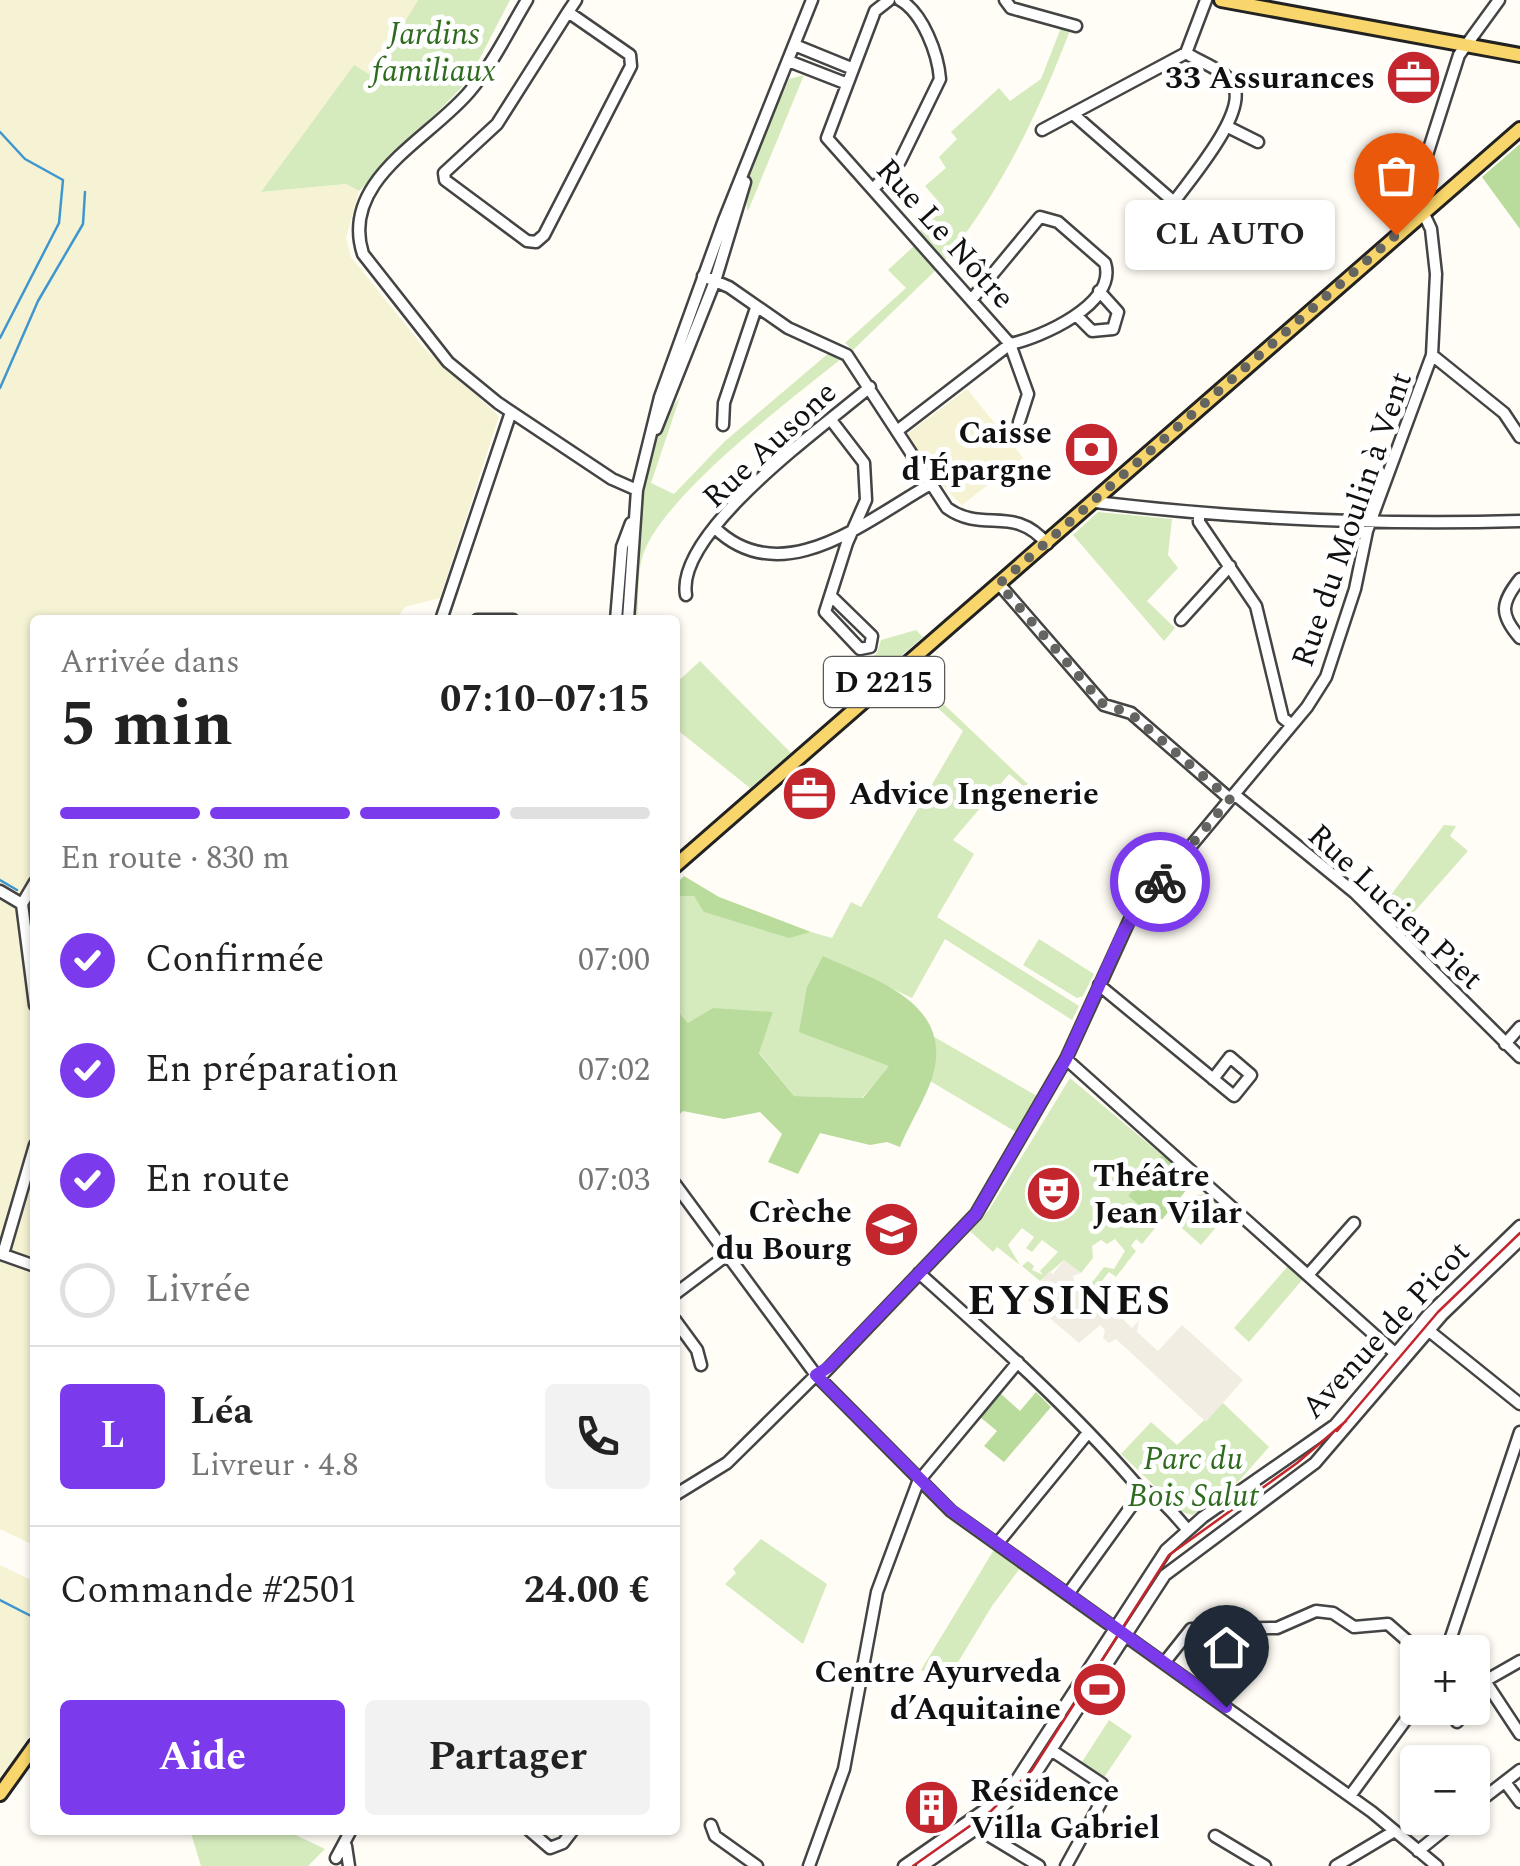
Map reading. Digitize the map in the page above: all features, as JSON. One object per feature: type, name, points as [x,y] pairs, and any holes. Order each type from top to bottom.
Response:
[{"type":"main road","points":[[1222,0],[1520,56]]},
{"type":"main road","name":"D 2215","points":[[680,862],[1520,130]]},
{"type":"main road","points":[[0,1794],[30,1751]]},
{"type":"street","points":[[527,0],[469,93],[381,175],[368,193],[357,226],[363,254],[448,362],[511,412],[612,479],[637,490]]},
{"type":"street","points":[[568,12],[630,55],[631,66],[536,242],[527,241],[445,180],[444,173],[497,124],[568,12],[576,0]]},
{"type":"street","points":[[628,615],[634,513],[650,442],[670,402],[709,279],[812,0]]},
{"type":"street","points":[[791,62],[845,84],[875,11],[889,0]]},
{"type":"street","points":[[873,189],[900,161],[940,79],[928,37],[915,12],[900,0]]},
{"type":"street","points":[[1005,0],[1011,8],[1076,26]]},
{"type":"street","points":[[1042,130],[1186,54],[1206,0]]},
{"type":"street","name":"Rue du Moulin à Vent","points":[[680,1492],[727,1463],[816,1375],[823,1374],[976,1214],[1066,1059],[1132,916],[1317,694],[1332,664],[1371,522],[1432,354],[1435,263],[1432,230],[1423,212],[1426,158],[1459,55],[1499,0]]},
{"type":"street","points":[[796,46],[851,68]]},
{"type":"street","points":[[1174,202],[1228,127],[1234,86],[1186,54]]},
{"type":"street","name":"Rue Le Nôtre","points":[[845,84],[826,138],[1010,344],[897,431]]},
{"type":"street","points":[[1073,114],[1174,202],[1179,213],[1193,224]]},
{"type":"street","points":[[1228,127],[1258,142]]},
{"type":"street","points":[[972,299],[1034,221],[1046,217],[1058,222],[1105,263],[1107,277],[1076,315],[1046,334],[1010,344],[1028,394],[1019,422]]},
{"type":"street","points":[[709,279],[788,328],[844,352],[870,386],[929,486],[959,516],[1024,523],[1046,544]]},
{"type":"street","points":[[1076,315],[1097,333],[1112,329],[1118,312],[1099,291]]},
{"type":"street","points":[[723,426],[724,403],[756,308]]},
{"type":"street","points":[[1432,354],[1504,413],[1520,437]]},
{"type":"street","name":"Rue Ausone","points":[[686,595],[685,582],[697,548],[768,472],[870,386]]},
{"type":"street","points":[[444,615],[511,412]]},
{"type":"street","points":[[831,420],[864,463],[865,507],[854,528],[831,596],[826,616],[860,649],[870,647],[872,636],[831,596]]},
{"type":"street","points":[[716,528],[740,547],[794,554],[828,544],[929,486]]},
{"type":"street","points":[[1096,502],[1199,515],[1371,522],[1520,520]]},
{"type":"street","points":[[616,615],[622,547],[634,513]]},
{"type":"street","points":[[1199,515],[1199,522],[1256,606],[1283,718],[1292,724]]},
{"type":"street","points":[[1181,620],[1230,566]]},
{"type":"street","points":[[1520,579],[1502,606],[1503,616],[1520,638]]},
{"type":"street","name":"Rue Lucien Piet","points":[[999,584],[1104,705],[1130,713],[1355,893],[1520,1057]]},
{"type":"street","points":[[30,890],[22,904],[30,966]]},
{"type":"street","points":[[0,891],[22,904]]},
{"type":"street","points":[[1098,985],[1212,1079]]},
{"type":"street","points":[[1504,1044],[1520,1027]]},
{"type":"street","points":[[1066,1059],[1398,1356]]},
{"type":"street","points":[[30,1162],[2,1254],[30,1264]]},
{"type":"street","points":[[680,1191],[816,1375],[918,1482],[997,1544],[1350,1796],[1438,1866]]},
{"type":"street","points":[[1308,1275],[1354,1223]]},
{"type":"street","name":"Avenue de Picot","points":[[1120,1631],[1159,1558],[1186,1530],[1326,1433],[1520,1226]]},
{"type":"street","name":"Avenue de Picot","points":[[1424,1327],[1520,1240]]},
{"type":"street","points":[[680,1290],[727,1254]]},
{"type":"street","points":[[919,1273],[1018,1362],[1186,1530]]},
{"type":"street","points":[[680,1327],[697,1350],[700,1365]]},
{"type":"street","points":[[1424,1327],[1520,1404]]},
{"type":"street","name":"Avenue de Picot","points":[[1120,1631],[1179,1562],[1316,1464],[1398,1356]]},
{"type":"street","points":[[809,1866],[844,1770],[877,1592],[918,1482],[1018,1362]]},
{"type":"street","points":[[1452,1635],[1520,1432]]},
{"type":"street","points":[[997,1544],[1087,1434]]},
{"type":"street","points":[[1068,1594],[1143,1490]]},
{"type":"street","points":[[1164,1662],[1191,1628],[1278,1628],[1316,1610],[1332,1613],[1354,1627],[1388,1624],[1401,1635]]},
{"type":"street","points":[[922,1866],[1023,1788],[1051,1750],[1120,1631]]},
{"type":"street","points":[[904,1866],[979,1821],[1027,1768],[1120,1631]]},
{"type":"street","points":[[1490,1678],[1520,1661]]},
{"type":"street","points":[[1490,1690],[1520,1734]]},
{"type":"street","points":[[1350,1796],[1402,1725]]},
{"type":"street","points":[[1051,1750],[1102,1784],[1106,1793],[1066,1866]]},
{"type":"street","points":[[1490,1793],[1520,1770]]},
{"type":"street","points":[[1505,1782],[1520,1802]]},
{"type":"street","points":[[979,1821],[1040,1866]]},
{"type":"street","points":[[711,1825],[716,1836],[757,1866]]},
{"type":"street","points":[[1336,1866],[1360,1860],[1392,1832]]},
{"type":"street","points":[[349,1835],[339,1863],[362,1866]]},
{"type":"street","points":[[536,1835],[550,1848],[564,1843],[570,1835]]},
{"type":"street","points":[[1418,1851],[1437,1835]]},
{"type":"street","points":[[1216,1836],[1265,1866]]},
{"type":"shaded area","points":[[0,0],[418,0],[372,76],[354,66],[262,192],[346,184],[359,191],[346,238],[351,257],[426,350],[499,416],[440,598],[405,607],[399,615],[30,615],[30,1544],[0,1529]]},
{"type":"shaded area","points":[[967,389],[1023,458],[962,505],[937,481],[907,434]]},
{"type":"shaded area","points":[[1064,1260],[1081,1273],[1073,1276],[1075,1288],[1093,1291],[1132,1328],[1139,1320],[1137,1332],[1158,1351],[1182,1325],[1243,1380],[1206,1422],[1116,1339],[1109,1343],[1103,1338],[1105,1330],[1100,1325],[1079,1343],[1028,1300],[1049,1271],[1053,1274]]},
{"type":"shaded area","points":[[0,1565],[30,1580],[30,1735],[0,1779]]},
{"type":"green space","name":"Jardins familiaux","points":[[418,0],[510,0],[468,81],[359,191],[346,184],[261,192],[354,65],[372,76]]},
{"type":"green space","points":[[1062,25],[1071,28],[1032,120],[985,206],[945,260],[919,232],[943,207],[925,186],[946,168],[939,157],[957,139],[951,132],[999,88],[1010,101],[1041,79]]},
{"type":"green space","points":[[804,75],[748,211],[748,182],[760,145],[789,79]]},
{"type":"green space","points":[[1520,144],[1520,229],[1482,177]]},
{"type":"green space","points":[[914,246],[937,269],[853,350],[845,343],[906,288],[888,270]]},
{"type":"green space","points":[[830,352],[842,358],[761,423],[673,507],[653,534],[642,558],[637,615],[632,615],[645,476],[664,421],[680,397],[651,483],[674,494],[724,442]]},
{"type":"green space","points":[[1098,512],[1172,519],[1168,555],[1178,568],[1147,601],[1175,628],[1164,641],[1073,535]]},
{"type":"green space","points":[[916,630],[923,637],[854,697],[839,684],[877,653],[881,640]]},
{"type":"green space","points":[[700,661],[791,753],[750,788],[680,732],[680,679]]},
{"type":"green space","points":[[913,675],[1031,787],[1028,790],[1009,774],[953,840],[974,854],[937,917],[1079,1006],[1072,1020],[945,939],[912,998],[823,956],[901,1018],[1037,1096],[1016,1132],[930,1081],[890,1067],[862,1098],[794,1096],[759,1052],[773,1012],[688,1023],[680,1014],[680,896],[694,896],[705,912],[789,937],[811,932],[832,938],[851,902],[861,907],[963,731],[907,680]]},
{"type":"green space","points":[[1444,825],[1456,826],[1450,836],[1468,851],[1407,920],[1387,900]]},
{"type":"green space","points":[[684,876],[719,897],[811,932],[789,938],[704,912],[694,896],[680,896],[680,880]]},
{"type":"green space","points":[[1039,939],[1094,974],[1083,996],[1077,998],[1023,965]]},
{"type":"green space","points":[[823,956],[865,974],[905,997],[921,1012],[932,1029],[936,1050],[927,1092],[900,1147],[887,1142],[870,1145],[820,1133],[798,1174],[768,1162],[782,1134],[760,1112],[724,1119],[683,1111],[680,1114],[680,1014],[688,1023],[713,1008],[773,1012],[759,1053],[794,1096],[863,1098],[889,1066],[799,1032],[807,987]]},
{"type":"green space","points":[[1070,1078],[1162,1155],[1128,1196],[1160,1222],[1142,1244],[1136,1239],[1131,1246],[1136,1251],[1116,1277],[1109,1272],[1097,1287],[1100,1296],[1090,1285],[1104,1267],[1114,1269],[1125,1251],[1115,1239],[1107,1244],[1101,1240],[1092,1246],[1093,1258],[1081,1273],[1064,1260],[1040,1281],[1022,1266],[1028,1261],[1034,1266],[1032,1270],[1043,1275],[1040,1271],[1058,1252],[1042,1240],[1032,1252],[1026,1248],[1034,1237],[1022,1228],[1008,1245],[1020,1265],[997,1247],[993,1252],[970,1231],[989,1210]]},
{"type":"green space","points":[[1162,1155],[1190,1179],[1188,1188],[1160,1222],[1128,1196]]},
{"type":"green space","points":[[1207,1194],[1228,1213],[1201,1245],[1174,1221],[1196,1195]]},
{"type":"green space","points":[[1288,1266],[1303,1279],[1249,1342],[1234,1328]]},
{"type":"green space","points":[[1036,1392],[1051,1407],[1004,1462],[984,1446],[997,1431],[980,1417],[1000,1393],[1020,1411]]},
{"type":"green space","name":"Parc du Bois Salut","points":[[1223,1403],[1269,1447],[1231,1490],[1193,1515],[1182,1512],[1121,1454],[1151,1422],[1177,1445]]},
{"type":"green space","points":[[761,1539],[827,1584],[803,1644],[725,1584],[736,1573],[733,1569]]},
{"type":"green space","points":[[995,1548],[1021,1567],[946,1682],[921,1670]]},
{"type":"green space","points":[[1109,1720],[1132,1736],[1103,1779],[1080,1765]]},
{"type":"green space","points":[[192,1835],[296,1835],[325,1849],[308,1866],[201,1866]]},
{"type":"waterway","points":[[0,132],[25,159],[63,180],[59,223],[0,338]]},
{"type":"waterway","points":[[0,388],[38,301],[83,224],[85,192]]},
{"type":"waterway","points":[[0,880],[17,890]]},
{"type":"waterway","points":[[0,1600],[30,1615]]},
{"type":"tram line","points":[[1337,1431],[1438,1312],[1520,1233]]},
{"type":"tram line","points":[[913,1866],[991,1811],[1032,1770],[1169,1555],[1297,1463],[1346,1421]]},
{"type":"way so far","points":[[1160,882],[1230,799],[1130,713],[1104,705],[999,584],[1396,235]]},
{"type":"place","name":"33 Assurances","points":[[1414,77]]},
{"type":"place","name":"CL AUTO","points":[[1396,235]]},
{"type":"place","name":"Caisse d'Épargne","points":[[1091,450]]},
{"type":"place","name":"Advice Ingenerie","points":[[810,793]]},
{"type":"place","name":"Théâtre Jean Vilar","points":[[1054,1193]]},
{"type":"place","name":"Crèche du Bourg","points":[[891,1229]]},
{"type":"place","name":"Centre Ayurveda d’Aquitaine","points":[[1100,1689]]},
{"type":"place","name":"Résidence Villa Gabriel","points":[[931,1808]]},
{"type":"district","name":"EYSINES","points":[[1070,1299]]},
{"type":"route","points":[[1160,882],[1132,916],[1116,944],[1042,1106],[976,1214],[850,1341],[823,1374],[816,1375],[918,1482],[951,1510],[1226,1707]]}]
